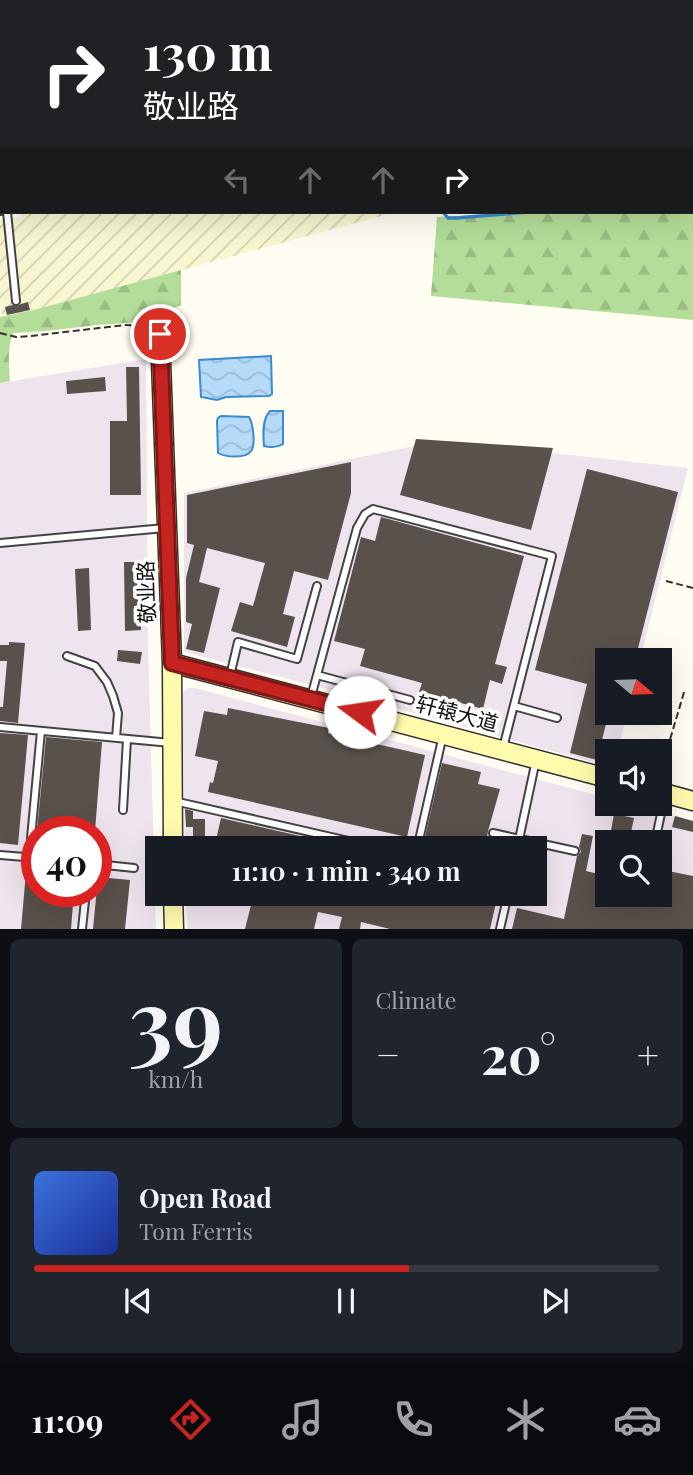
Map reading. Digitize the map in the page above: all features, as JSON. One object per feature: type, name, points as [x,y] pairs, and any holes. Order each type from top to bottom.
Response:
[{"type":"street","name":"敬业路","points":[[160,334],[172,663],[173,836]]},
{"type":"street","name":"轩辕大道","points":[[172,663],[595,775]]},
{"type":"street","points":[[672,792],[693,800]]},
{"type":"street","points":[[173,906],[174,929]]},
{"type":"lane","points":[[7,214],[16,301]]},
{"type":"lane","points":[[310,699],[357,528],[365,514],[373,509],[552,556],[503,750]]},
{"type":"lane","points":[[0,543],[167,527]]},
{"type":"lane","points":[[229,678],[239,642],[297,659],[317,586]]},
{"type":"lane","points":[[67,656],[95,666],[107,682],[118,713],[116,738]]},
{"type":"lane","points":[[317,675],[411,700]]},
{"type":"lane","points":[[514,706],[557,718]]},
{"type":"lane","points":[[0,727],[173,743]]},
{"type":"lane","points":[[34,816],[41,731]]},
{"type":"lane","points":[[420,836],[443,734]]},
{"type":"lane","points":[[123,810],[127,739]]},
{"type":"lane","points":[[520,836],[536,758]]},
{"type":"lane","points":[[173,801],[327,836]]},
{"type":"lane","points":[[494,833],[506,836]]},
{"type":"lane","points":[[547,845],[575,851]]},
{"type":"lane","points":[[0,855],[21,857]]},
{"type":"lane","points":[[112,866],[134,868]]},
{"type":"lane","points":[[500,929],[505,906]]},
{"type":"lane","points":[[82,929],[84,907]]},
{"type":"path","points":[[0,333],[16,337],[142,325],[153,328],[160,334]]},
{"type":"path","points":[[666,581],[693,588]]},
{"type":"path","points":[[670,739],[685,689]]},
{"type":"shaded area","points":[[146,359],[148,642],[153,836],[145,836],[145,906],[155,906],[156,929],[0,929],[0,383]]},
{"type":"shaded area","points":[[424,444],[553,453],[688,468],[643,648],[595,648],[595,725],[624,725],[621,739],[595,739],[595,763],[184,652],[184,493]]},
{"type":"shaded area","points":[[188,688],[195,688],[595,795],[595,816],[672,815],[693,821],[693,929],[187,929],[186,906],[547,906],[547,836],[185,836],[182,697]]},
{"type":"green space","points":[[21,214],[389,214],[34,310],[2,316],[0,220],[21,217]]},
{"type":"green space","points":[[498,214],[693,214],[693,320],[431,296],[437,217]]},
{"type":"green space","points":[[181,270],[181,305],[141,322],[13,333],[9,351],[10,381],[0,383],[0,317]]},
{"type":"water","points":[[271,356],[272,394],[269,396],[226,397],[217,400],[201,397],[199,360]]},
{"type":"water","points":[[270,411],[283,411],[283,444],[274,447],[264,446],[264,423]]},
{"type":"water","points":[[221,416],[249,417],[254,439],[253,448],[248,454],[235,457],[218,453],[217,421]]},
{"type":"building","points":[[28,302],[30,310],[7,315],[5,307]]},
{"type":"building","points":[[126,367],[139,367],[141,495],[110,495],[110,421],[127,421]]},
{"type":"building","points":[[105,377],[106,391],[67,394],[66,381]]},
{"type":"building","points":[[416,439],[553,448],[531,530],[400,495]]},
{"type":"building","points":[[351,462],[351,493],[328,580],[294,571],[283,614],[295,617],[287,647],[231,631],[240,602],[253,606],[265,563],[207,548],[199,582],[220,588],[204,653],[186,649],[192,624],[186,622],[186,578],[194,545],[187,543],[187,495]]},
{"type":"building","points":[[587,469],[678,492],[638,648],[595,648],[595,725],[606,725],[602,739],[595,739],[595,759],[570,753],[587,684],[535,670]]},
{"type":"building","points":[[381,517],[524,556],[495,664],[507,667],[502,684],[490,680],[483,709],[446,699],[442,713],[425,709],[429,694],[419,692],[422,683],[360,666],[365,649],[334,641],[361,537],[375,541]]},
{"type":"building","points":[[124,562],[140,562],[141,630],[125,631]]},
{"type":"building","points":[[89,568],[91,630],[78,631],[75,569]]},
{"type":"building","points":[[9,642],[25,643],[18,723],[0,721],[7,661],[0,661],[0,645],[9,645]]},
{"type":"building","points":[[118,650],[142,652],[140,664],[117,661]]},
{"type":"building","points":[[228,708],[329,728],[328,733],[425,755],[407,836],[208,792],[218,761],[195,756],[204,711],[227,715]]},
{"type":"building","points":[[0,733],[28,735],[18,845],[0,843]]},
{"type":"building","points":[[46,737],[102,742],[96,816],[38,816]]},
{"type":"building","points":[[442,763],[481,772],[478,784],[500,789],[487,836],[425,836]]},
{"type":"building","points":[[185,809],[193,811],[193,819],[205,819],[205,836],[193,836],[193,827],[186,827]]},
{"type":"building","points":[[614,816],[634,818],[632,830],[611,830]]},
{"type":"building","points":[[675,816],[693,821],[693,832],[672,827]]},
{"type":"building","points":[[221,818],[300,836],[217,836]]},
{"type":"building","points":[[582,834],[593,836],[586,871],[595,873],[595,907],[672,907],[672,872],[693,876],[693,929],[512,929],[517,908],[564,919],[577,856],[581,852],[579,847]]},
{"type":"building","points":[[112,878],[130,880],[125,929],[93,929],[95,907],[112,907]]},
{"type":"building","points":[[251,906],[495,906],[490,929],[390,929],[361,922],[360,929],[339,929],[342,917],[318,912],[314,929],[245,929]]},
{"type":"building","points":[[23,907],[73,907],[71,929],[21,929]]},
{"type":"waterway","points":[[445,214],[448,218],[504,214]]},
{"type":"route","points":[[160,334],[172,663],[360,712]]}]
